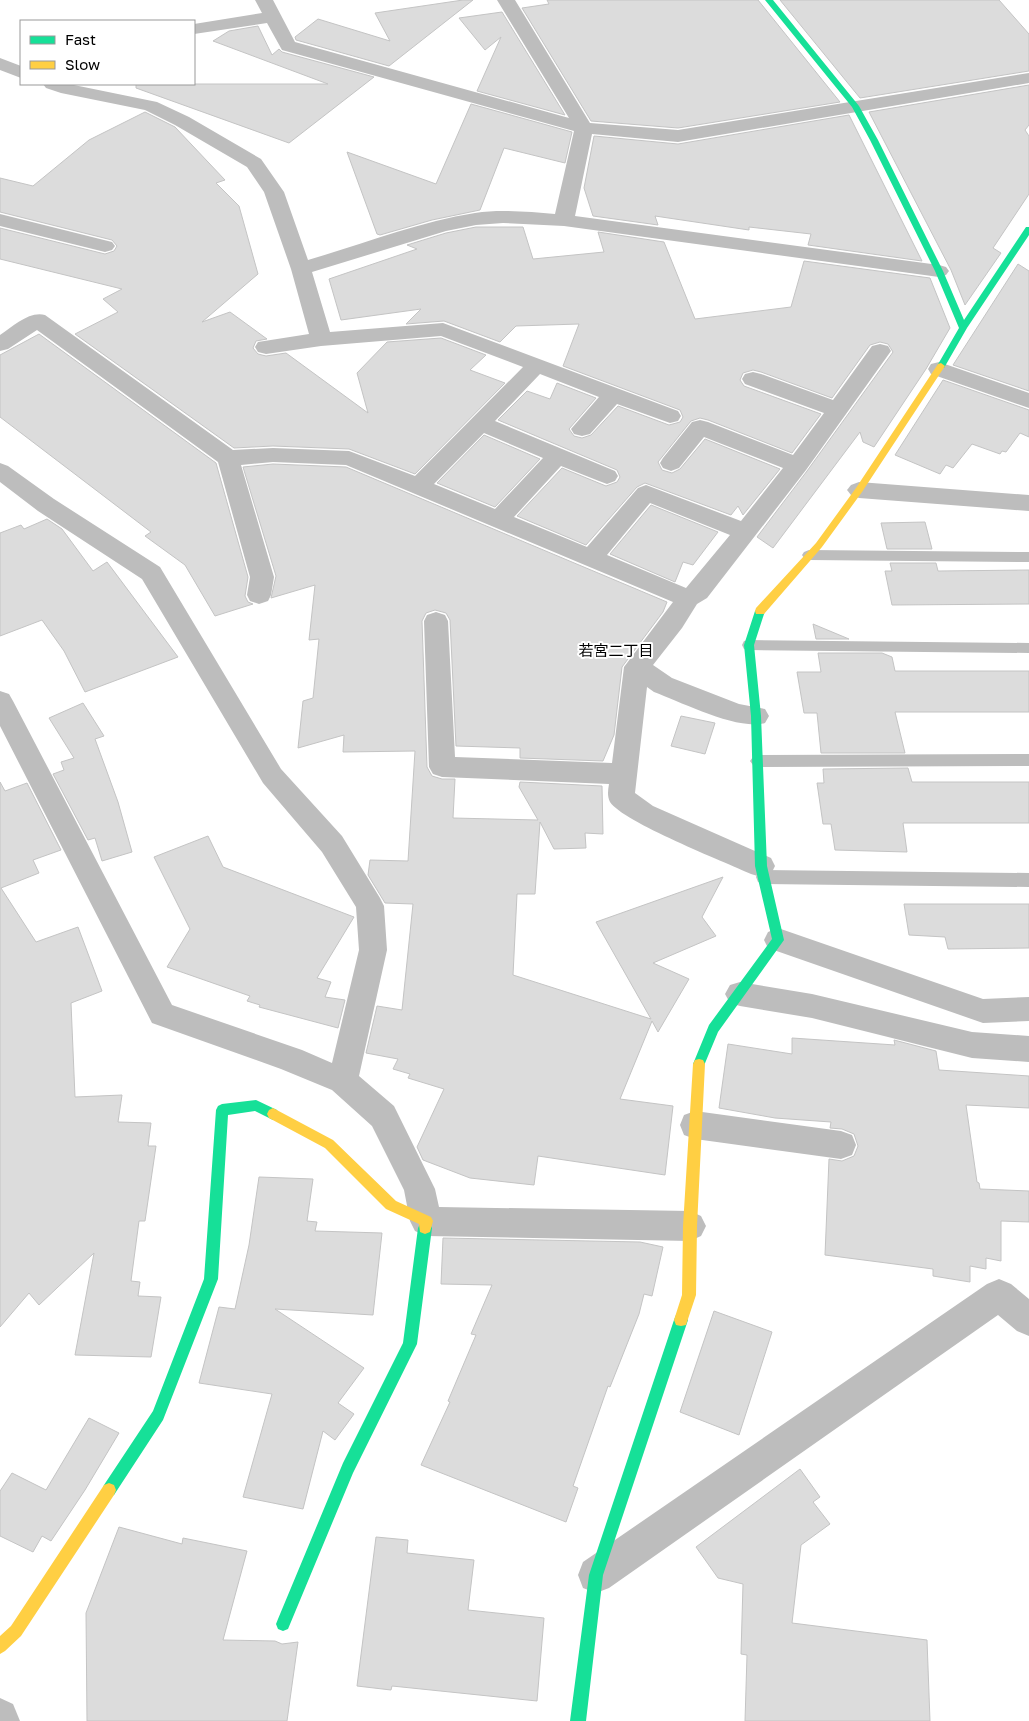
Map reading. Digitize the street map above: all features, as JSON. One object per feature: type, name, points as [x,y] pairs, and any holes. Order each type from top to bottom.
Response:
[{"type":"street","points":[[264,0],[288,46],[584,128],[678,136],[1029,78]]},
{"type":"street","points":[[506,0],[584,128],[564,220]]},
{"type":"street","points":[[769,0],[855,106],[939,270],[963,328]]},
{"type":"street","points":[[195,30],[273,17]]},
{"type":"street","points":[[0,62],[20,57]]},
{"type":"street","points":[[0,62],[20,72]]},
{"type":"street","points":[[55,85],[150,106],[182,121],[254,164],[274,192],[301,269],[321,340]]},
{"type":"street","points":[[301,269],[442,226],[476,219],[502,217],[564,220],[939,270]]},
{"type":"street","points":[[0,220],[105,246]]},
{"type":"street","points":[[578,1721],[596,1574],[689,1295],[690,1226],[698,1068],[712,1029],[740,994],[778,940],[762,872],[756,716],[749,645],[758,614],[819,545],[859,490],[1029,229]]},
{"type":"street","points":[[7,334],[38,320],[228,458],[262,577],[259,595]]},
{"type":"street","points":[[266,347],[443,329],[670,416]]},
{"type":"street","points":[[762,872],[643,813],[621,797],[637,667],[673,622],[688,598],[698,592],[798,465],[880,351]]},
{"type":"street","points":[[418,487],[537,365]]},
{"type":"street","points":[[939,369],[1029,401]]},
{"type":"street","points":[[753,379],[838,410]]},
{"type":"street","points":[[582,429],[614,394]]},
{"type":"street","points":[[480,423],[607,476]]},
{"type":"street","points":[[671,463],[700,428],[798,465]]},
{"type":"street","points":[[228,458],[272,455],[349,458],[688,598]]},
{"type":"street","points":[[498,520],[557,456]]},
{"type":"street","points":[[0,472],[46,505],[152,573],[272,776],[332,844],[370,906],[373,950],[343,1081]]},
{"type":"street","points":[[859,490],[1029,503]]},
{"type":"street","points":[[591,558],[646,492],[745,532]]},
{"type":"street","points":[[436,621],[442,767],[624,774]]},
{"type":"street","points":[[637,667],[663,685],[736,713],[756,716]]},
{"type":"street","points":[[0,701],[162,1014],[291,1059],[343,1081],[383,1116],[419,1188],[426,1221],[410,1344],[348,1468],[283,1624]]},
{"type":"street","points":[[778,940],[983,1011],[1029,1010]]},
{"type":"street","points":[[740,994],[812,1006],[972,1045],[1029,1049]]},
{"type":"street","points":[[0,1646],[16,1630],[158,1415],[211,1280],[222,1110],[256,1104],[329,1144],[391,1205],[426,1221],[690,1226]]},
{"type":"street","points":[[695,1125],[841,1145]]},
{"type":"street","points":[[596,1574],[999,1296],[1029,1320]]},
{"type":"street","points":[[0,1717],[1,1721]]},
{"type":"lane","points":[[809,555],[1029,557]]},
{"type":"lane","points":[[749,645],[1029,648]]},
{"type":"lane","points":[[758,762],[1029,760]]},
{"type":"lane","points":[[762,872],[1029,880]]},
{"type":"building","points":[[473,0],[389,66],[296,40],[295,37],[318,19],[390,41],[375,13]]},
{"type":"building","points":[[547,0],[758,0],[840,102],[678,128],[591,121],[522,8],[549,4]]},
{"type":"building","points":[[780,0],[999,0],[1029,34],[1029,71],[860,98]]},
{"type":"building","points":[[502,12],[565,115],[477,91],[501,37],[485,50],[459,18]]},
{"type":"building","points":[[258,26],[272,55],[279,49],[282,52],[374,77],[289,143],[136,88],[136,85],[328,84],[213,41],[229,31]]},
{"type":"building","points":[[1029,85],[1029,125],[1025,130],[1029,136],[1029,194],[993,248],[1001,253],[965,305],[951,270],[869,112]]},
{"type":"building","points":[[471,104],[572,132],[565,163],[504,148],[480,210],[432,220],[380,235],[377,234],[347,152],[436,184]]},
{"type":"building","points":[[145,112],[175,127],[225,180],[216,183],[239,206],[258,274],[202,322],[230,312],[267,339],[256,341],[253,348],[258,354],[266,356],[286,353],[368,413],[357,373],[387,342],[441,338],[486,355],[470,370],[505,383],[415,474],[349,449],[273,446],[234,448],[75,334],[118,312],[103,299],[122,289],[0,259],[0,228],[105,254],[114,251],[117,246],[112,240],[0,212],[0,178],[33,186],[89,140]]},
{"type":"building","points":[[849,115],[922,261],[808,245],[811,234],[749,227],[749,230],[655,216],[658,225],[593,216],[584,188],[594,136],[678,144]]},
{"type":"building","points":[[476,227],[523,227],[533,259],[604,252],[598,232],[664,242],[695,319],[791,307],[804,261],[930,278],[950,328],[926,369],[874,447],[863,442],[860,432],[773,548],[757,537],[893,352],[888,344],[880,342],[870,345],[832,398],[761,372],[753,370],[743,373],[740,380],[744,386],[821,414],[792,453],[708,420],[700,418],[691,421],[658,462],[662,470],[672,473],[680,469],[705,439],[780,469],[743,515],[738,506],[731,515],[645,483],[637,487],[586,545],[517,516],[562,468],[606,486],[617,482],[620,477],[617,470],[498,420],[527,391],[550,399],[557,383],[596,398],[569,429],[574,436],[582,438],[591,435],[618,406],[669,425],[680,422],[683,417],[680,410],[563,366],[579,324],[516,326],[500,342],[444,321],[406,324],[421,309],[341,320],[329,279],[417,249],[407,245],[446,233]]},
{"type":"building","points":[[1018,264],[1029,271],[1029,391],[953,365]]},
{"type":"building","points":[[39,334],[216,463],[248,577],[245,596],[248,602],[253,604],[215,616],[185,565],[145,536],[151,532],[0,417],[0,355]]},
{"type":"building","points":[[943,380],[1029,410],[1029,437],[1020,433],[1006,452],[1002,451],[1000,454],[972,444],[953,468],[946,465],[940,474],[895,455]]},
{"type":"building","points":[[484,435],[540,459],[495,507],[437,483]]},
{"type":"building","points":[[273,464],[346,467],[667,602],[663,612],[622,667],[614,735],[603,761],[520,758],[520,748],[456,746],[450,620],[446,613],[435,610],[426,613],[422,621],[427,767],[432,776],[442,779],[455,779],[453,818],[538,820],[519,787],[520,782],[602,786],[603,834],[585,833],[586,848],[554,849],[540,822],[535,894],[517,894],[513,975],[651,1019],[596,922],[723,877],[702,917],[716,936],[653,963],[689,979],[658,1032],[652,1021],[620,1099],[673,1106],[665,1175],[538,1156],[534,1185],[470,1178],[423,1160],[417,1147],[444,1089],[408,1078],[410,1074],[393,1069],[398,1059],[366,1053],[377,1006],[402,1010],[413,904],[385,903],[368,875],[370,860],[408,861],[415,751],[343,752],[344,735],[298,748],[303,701],[313,698],[319,639],[309,640],[315,585],[271,598],[276,576],[243,467]]},
{"type":"building","points":[[651,505],[718,532],[693,565],[683,562],[675,582],[610,554]]},
{"type":"building","points":[[47,519],[62,529],[93,571],[107,562],[178,657],[85,692],[64,651],[42,620],[0,636],[0,533],[21,525],[24,529]]},
{"type":"building","points":[[925,522],[932,549],[887,549],[881,523]]},
{"type":"building","points":[[890,563],[936,563],[938,571],[1029,570],[1029,604],[892,605],[885,571],[892,571]]},
{"type":"building","points":[[813,624],[849,639],[816,639]]},
{"type":"building","points":[[818,653],[882,653],[892,657],[895,671],[1029,671],[1029,712],[895,712],[905,753],[821,753],[817,713],[804,713],[797,672],[821,672]]},
{"type":"building","points":[[83,703],[104,736],[95,739],[118,802],[132,852],[102,861],[95,838],[88,840],[53,774],[64,770],[61,762],[74,758],[49,718]]},
{"type":"building","points":[[681,716],[715,723],[705,754],[671,746]]},
{"type":"building","points":[[908,768],[912,782],[1029,782],[1029,823],[903,823],[907,852],[835,850],[831,824],[823,824],[817,783],[824,783],[823,769]]},
{"type":"building","points":[[0,782],[5,791],[27,783],[61,850],[33,860],[39,873],[1,888],[36,942],[78,927],[102,991],[71,1003],[75,1097],[122,1095],[118,1122],[151,1123],[148,1146],[156,1146],[145,1221],[139,1221],[131,1281],[140,1282],[138,1296],[161,1297],[151,1357],[75,1355],[94,1253],[39,1305],[29,1293],[0,1327]]},
{"type":"building","points":[[208,836],[223,867],[354,917],[317,978],[331,982],[325,997],[345,1000],[338,1028],[259,1007],[260,1005],[247,1001],[250,996],[167,967],[190,929],[154,857]]},
{"type":"building","points":[[904,904],[1029,904],[1029,948],[948,949],[945,937],[909,935]]},
{"type":"building","points":[[792,1038],[895,1045],[894,1040],[936,1051],[939,1070],[1029,1076],[1029,1108],[966,1105],[977,1182],[980,1189],[1029,1191],[1029,1222],[1001,1221],[1001,1261],[986,1258],[986,1269],[970,1266],[970,1282],[933,1276],[933,1269],[825,1255],[829,1159],[842,1161],[854,1156],[858,1146],[854,1134],[842,1129],[830,1128],[831,1122],[775,1118],[719,1108],[728,1044],[792,1054]]},
{"type":"building","points":[[259,1177],[313,1179],[307,1221],[317,1222],[315,1231],[382,1233],[373,1315],[275,1309],[364,1368],[338,1403],[354,1414],[335,1440],[323,1431],[303,1509],[243,1497],[272,1394],[199,1383],[219,1307],[235,1309],[249,1245]]},
{"type":"building","points":[[443,1238],[640,1242],[663,1247],[652,1296],[644,1294],[639,1314],[610,1387],[608,1386],[573,1486],[578,1488],[566,1522],[421,1465],[450,1402],[448,1401],[476,1335],[471,1334],[492,1285],[441,1284]]},
{"type":"building","points":[[714,1311],[772,1332],[739,1435],[680,1412]]},
{"type":"building","points":[[89,1418],[119,1433],[85,1490],[51,1541],[42,1536],[33,1552],[0,1536],[0,1491],[12,1473],[46,1490]]},
{"type":"building","points":[[800,1469],[820,1497],[813,1502],[830,1524],[801,1545],[792,1623],[927,1640],[930,1721],[745,1721],[747,1655],[741,1654],[743,1584],[718,1578],[696,1547]]},
{"type":"building","points":[[119,1527],[182,1544],[183,1538],[247,1551],[223,1640],[275,1641],[282,1644],[298,1642],[287,1721],[87,1721],[86,1613]]},
{"type":"building","points":[[376,1537],[408,1540],[407,1553],[474,1560],[468,1610],[544,1618],[537,1701],[392,1686],[391,1690],[357,1686]]},
{"type":"traffic: fast","points":[[769,0],[855,106],[874,140],[939,271],[963,328]]},
{"type":"traffic: fast","points":[[941,366],[963,328],[1029,229]]},
{"type":"traffic: fast","points":[[699,1064],[713,1029],[778,940],[761,866],[756,716],[749,645],[760,611]]},
{"type":"traffic: fast","points":[[109,1490],[158,1415],[211,1279],[222,1110],[256,1105],[273,1114]]},
{"type":"traffic: fast","points":[[283,1624],[348,1468],[410,1344],[425,1228]]},
{"type":"traffic: fast","points":[[578,1721],[596,1575],[681,1320]]},
{"type":"traffic: slow","points":[[760,611],[819,545],[859,490],[941,366]]},
{"type":"traffic: slow","points":[[681,1320],[689,1295],[690,1226],[699,1064]]},
{"type":"traffic: slow","points":[[273,1114],[329,1144],[391,1205],[426,1221],[425,1228]]},
{"type":"traffic: slow","points":[[0,1646],[16,1631],[109,1490]]},
{"type":"district","name":"若宮二丁目","points":[[616,650]]}]
